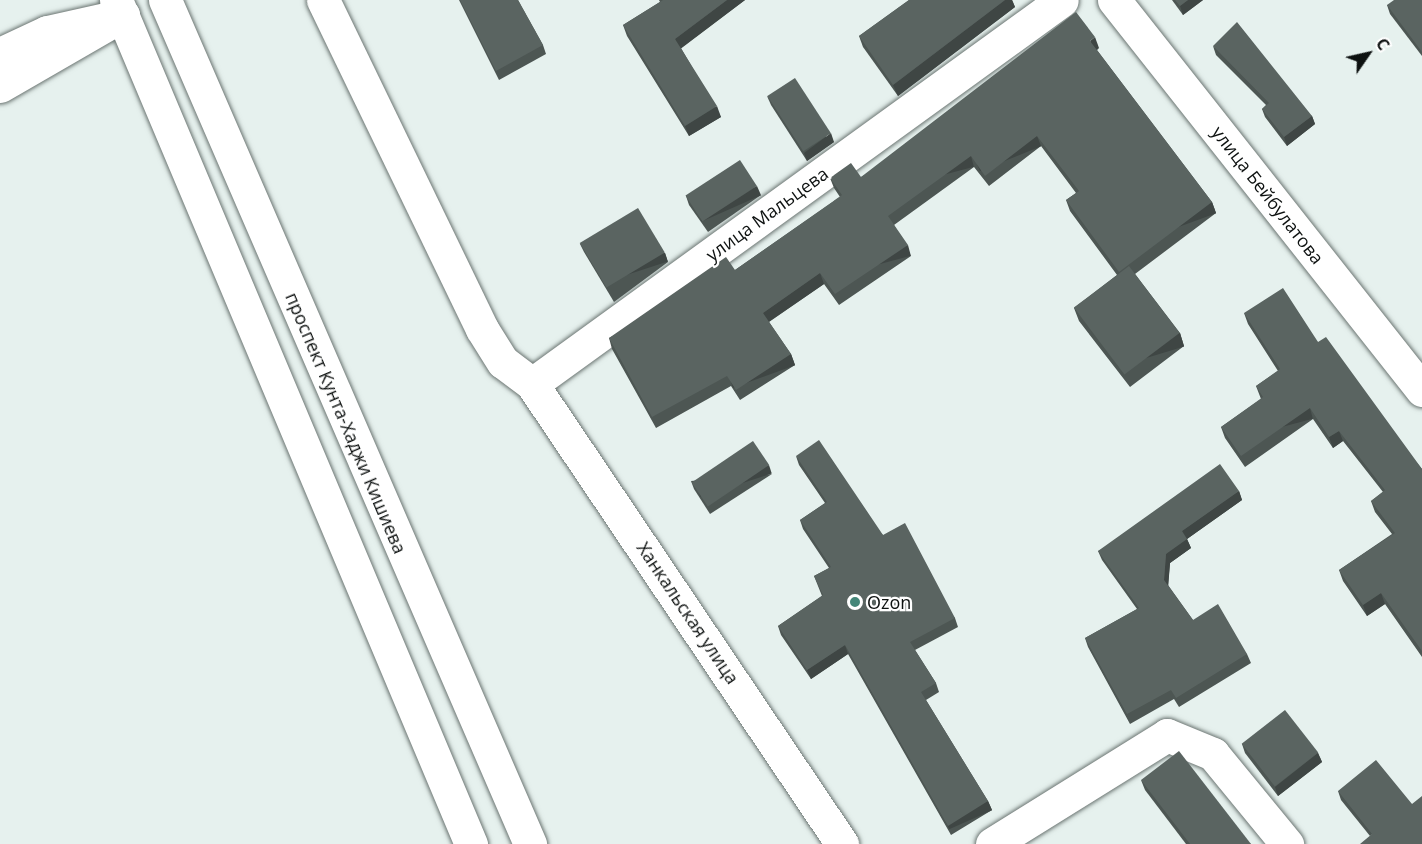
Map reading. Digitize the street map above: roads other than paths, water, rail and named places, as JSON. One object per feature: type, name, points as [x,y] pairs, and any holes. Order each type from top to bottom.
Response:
[{"type":"street","points":[[0,54],[47,32],[120,8],[155,0]]},
{"type":"street","name":"проспект Кунта-Хаджи Кишиева","points":[[165,0],[530,844]]},
{"type":"street","points":[[323,0],[483,329],[503,362],[532,384]]},
{"type":"street","name":"улица Мальцева","points":[[532,384],[1062,0]]},
{"type":"street","name":"улица Бейбулатова","points":[[1114,0],[1422,390]]},
{"type":"street","points":[[0,86],[120,8]]},
{"type":"street","points":[[120,8],[471,844]]},
{"type":"street","name":"Ханкальская улица","points":[[532,384],[842,844]]},
{"type":"street","points":[[992,844],[1167,735],[1213,754],[1287,844]]},
{"type":"place","name":"Ozon","points":[[855,602]]}]
